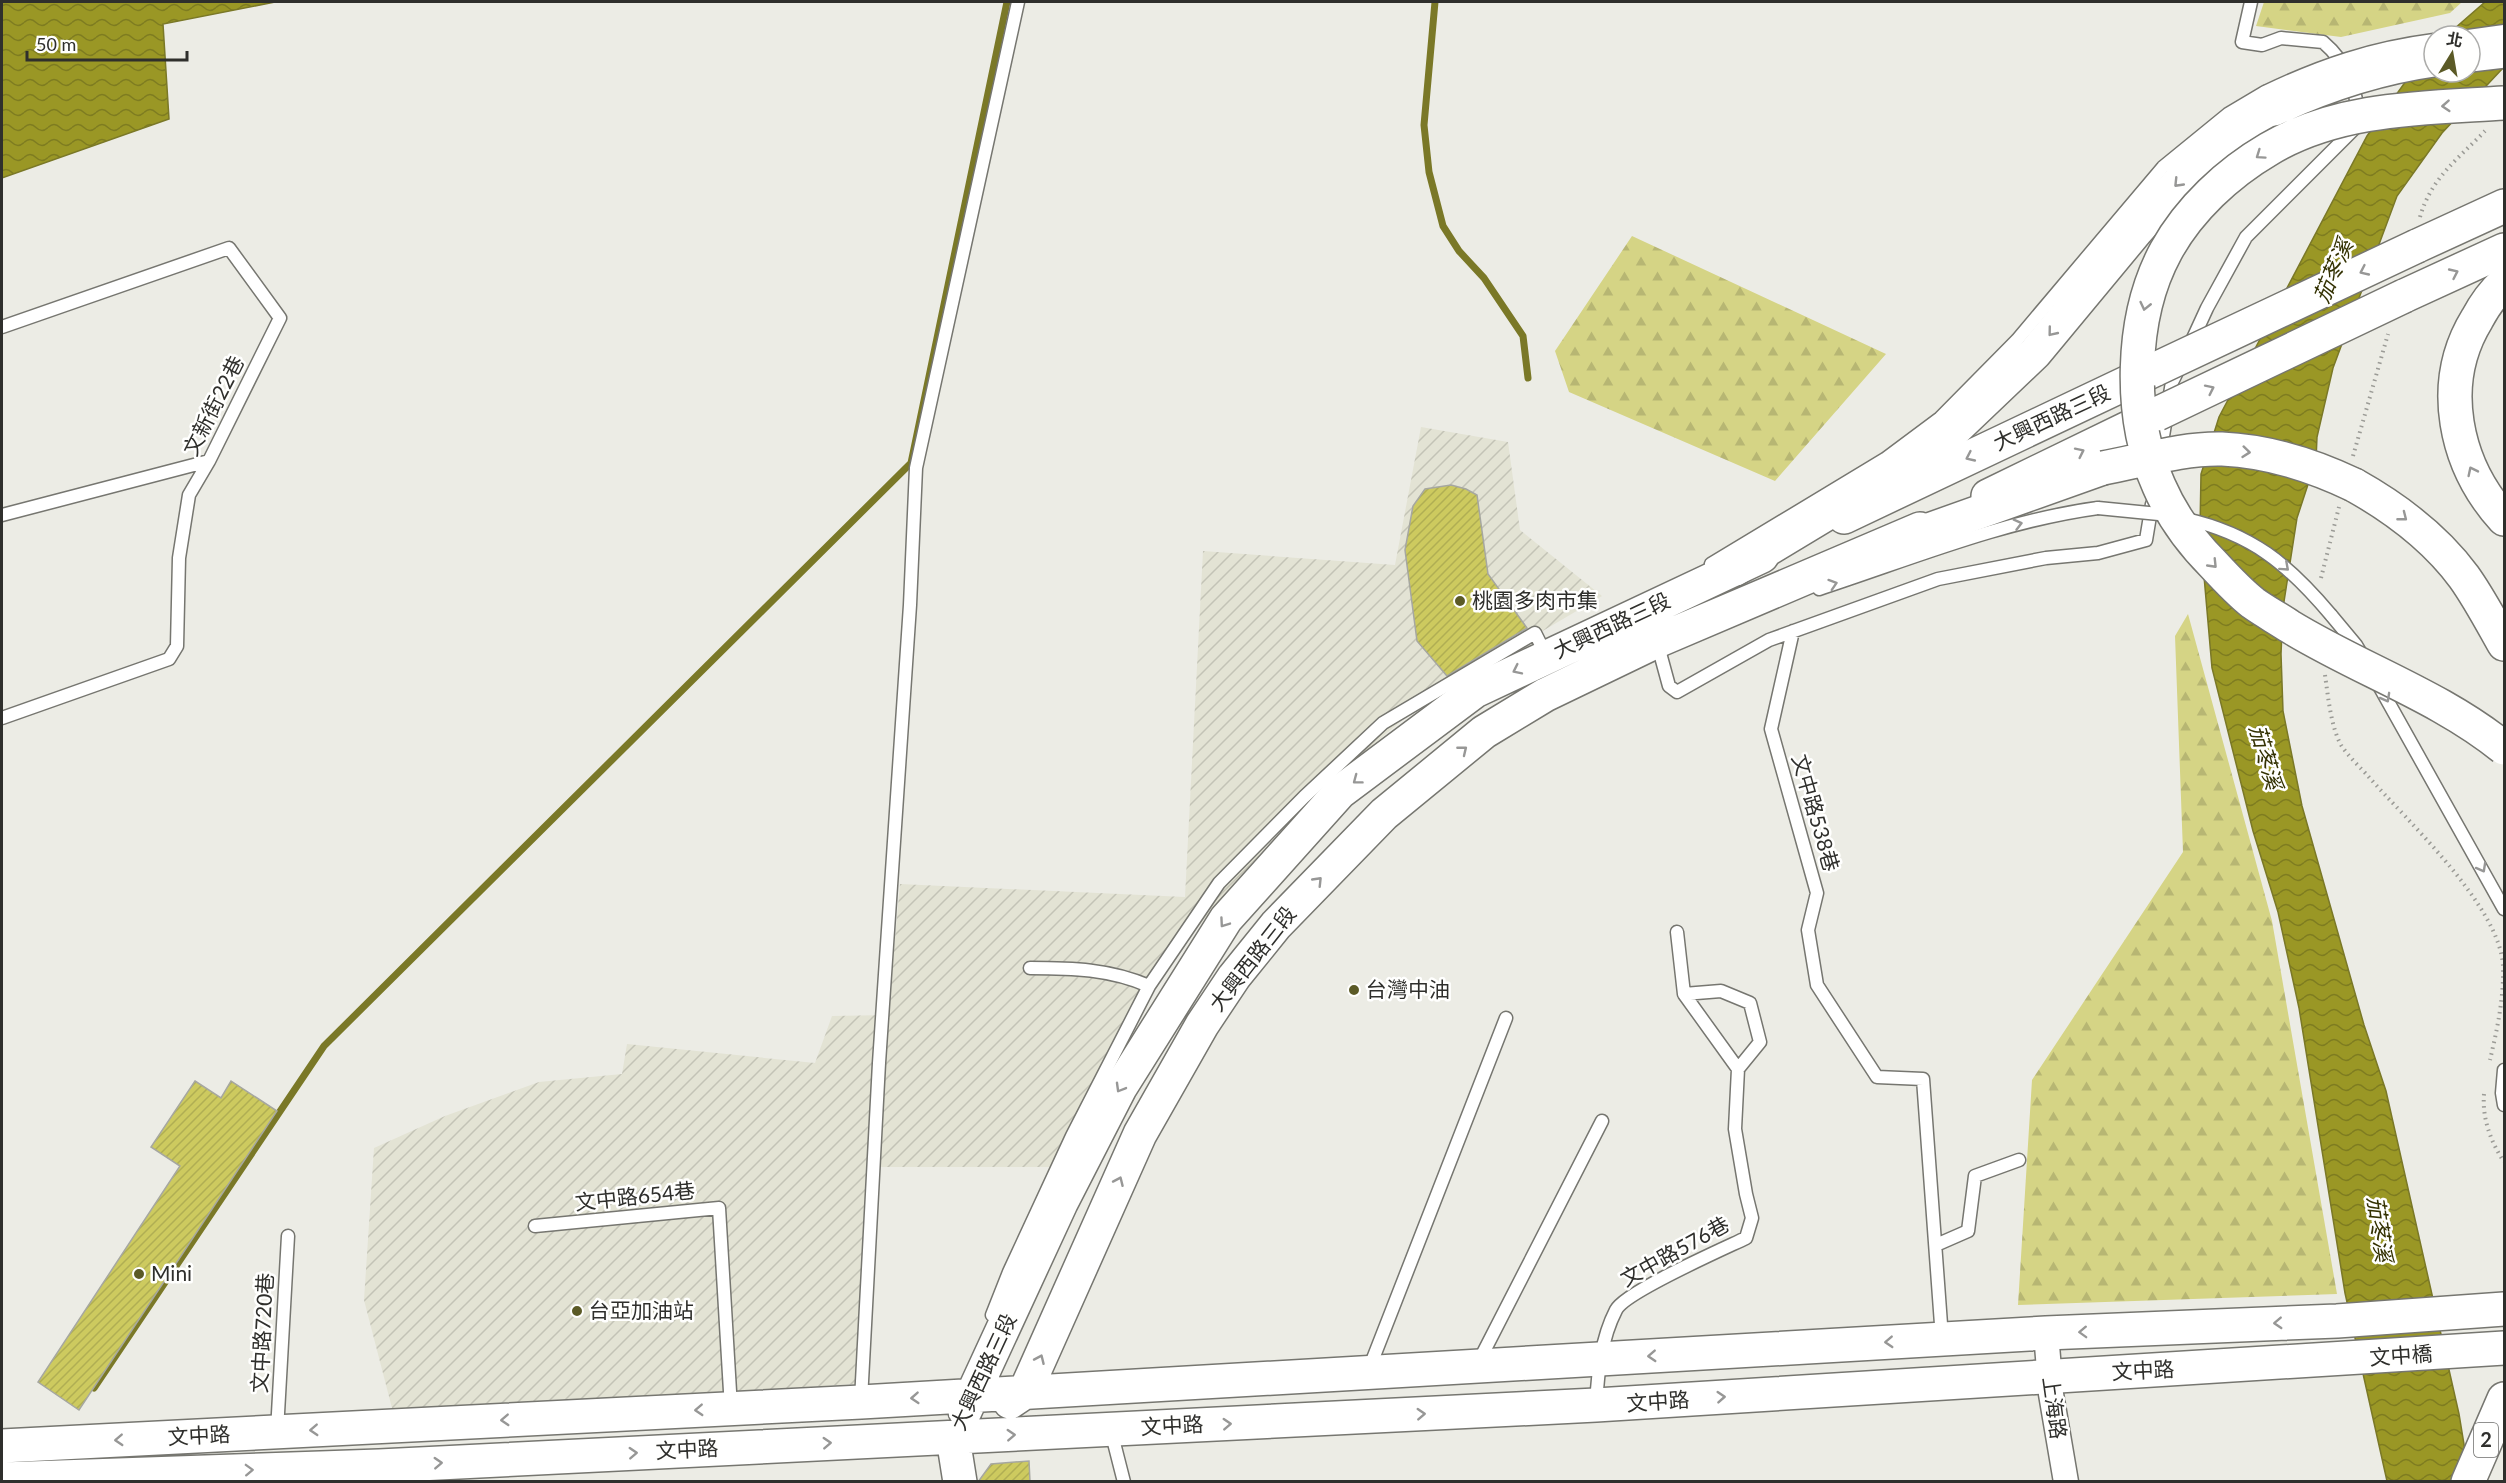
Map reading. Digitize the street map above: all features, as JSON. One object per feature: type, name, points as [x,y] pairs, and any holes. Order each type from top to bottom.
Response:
[{"type":"main road","points":[[2482,54],[2505,51]]},
{"type":"main road","points":[[1735,569],[1894,472],[1950,433],[2035,353],[2180,181],[2241,129],[2270,100],[2373,71],[2422,62]]},
{"type":"main road","points":[[2498,114],[2404,109],[2350,118],[2306,131],[2269,148],[2206,197],[2183,224],[2166,252],[2149,290],[2140,329],[2137,363],[2139,399],[2146,447],[2158,484],[2192,542],[2216,568],[2253,603],[2306,636],[2434,701],[2481,729],[2505,748]]},
{"type":"main road","name":"大興西路三段","points":[[953,1437],[973,1394],[988,1340],[1120,1088],[1226,919],[1341,792],[1475,691],[1547,656],[1600,638],[1735,569],[2156,369],[2418,233],[2505,206]]},
{"type":"main road","name":"大興西路三段","points":[[953,1437],[1025,1392],[1140,1134],[1234,976],[1276,925],[1384,814],[1484,732],[1545,695],[1646,640],[1895,542],[2157,414],[2397,309],[2505,250]]},
{"type":"main road","points":[[2505,282],[2484,306],[2468,333],[2460,358],[2455,413],[2460,443],[2470,468],[2488,501],[2505,519]]},
{"type":"main road","points":[[1895,542],[2103,468],[2187,452],[2220,449],[2259,453],[2298,461],[2349,482],[2405,518],[2438,547],[2462,574],[2505,644]]},
{"type":"main road","name":"文中橋","points":[[2337,1321],[2505,1309]]},
{"type":"main road","points":[[2395,1317],[2400,1356]]},
{"type":"main road","name":"文中路","points":[[6,1446],[861,1402],[1942,1339],[2337,1321]]},
{"type":"main road","name":"文中橋","points":[[2342,1359],[2505,1348]]},
{"type":"main road","name":"文中路","points":[[7,1479],[381,1474],[953,1437],[1596,1406],[2342,1359]]},
{"type":"main road","name":"2","points":[[2468,1482],[2505,1399]]},
{"type":"main road","points":[[953,1437],[960,1482]]},
{"type":"main road","points":[[6,1446],[7,1479]]},
{"type":"street","name":"上海路","points":[[2046,1334],[2049,1377],[2066,1482]]},
{"type":"street","points":[[372,1427],[381,1474]]},
{"type":"lane","points":[[861,1402],[879,1075],[910,605],[916,468],[1018,2]]},
{"type":"lane","points":[[1790,598],[1646,640],[1669,686],[1677,692],[1768,640],[1938,579],[2046,558],[2098,553],[2146,540],[2172,382],[2207,308],[2246,237],[2358,124],[2357,97],[2344,64],[2323,42],[2281,38],[2262,45],[2242,42],[2251,2]]},
{"type":"lane","points":[[2482,34],[2505,31]]},
{"type":"lane","points":[[1600,638],[1696,572],[1885,459],[1940,418],[2017,340],[2163,167],[2228,114],[2270,100],[2311,70],[2368,52],[2422,42]]},
{"type":"lane","name":"文新街22巷","points":[[2,327],[229,248],[280,318],[209,461],[189,495],[179,558],[177,646],[169,659],[2,718]]},
{"type":"lane","points":[[2,515],[209,461]]},
{"type":"lane","points":[[1810,591],[1993,531],[2057,513],[2098,508],[2155,513],[2196,522],[2238,536],[2274,556],[2305,584],[2356,645],[2505,909]]},
{"type":"lane","name":"文中路538巷","points":[[1793,631],[1771,729],[1817,893],[1808,930],[1817,985],[1877,1077],[1923,1079],[1942,1339]]},
{"type":"lane","points":[[988,1340],[1009,1272],[1072,1137],[1149,986],[1219,883],[1304,797],[1383,723],[1535,633],[1547,656]]},
{"type":"lane","points":[[1677,932],[1684,994],[1738,1069],[1760,1041],[1750,1003],[1721,991],[1684,994]]},
{"type":"lane","points":[[1030,968],[1073,969],[1124,975],[1149,986]]},
{"type":"lane","points":[[1367,1373],[1506,1018]]},
{"type":"lane","name":"文中路576巷","points":[[1596,1406],[1599,1359],[1617,1307],[1653,1283],[1746,1238],[1752,1218],[1735,1129],[1738,1069]]},
{"type":"lane","points":[[2505,1070],[2502,1094],[2505,1105]]},
{"type":"lane","points":[[1476,1366],[1602,1121]]},
{"type":"lane","points":[[1936,1245],[1968,1231],[1975,1176],[2019,1160]]},
{"type":"lane","name":"文中路654巷","points":[[535,1226],[719,1208],[731,1408]]},
{"type":"lane","name":"文中路720巷","points":[[277,1432],[288,1236]]},
{"type":"lane","points":[[1110,1430],[1124,1482]]},
{"type":"path","points":[[2418,233],[2426,197],[2440,176],[2498,114]]},
{"type":"path","points":[[2320,582],[2397,309]]},
{"type":"path","points":[[2324,665],[2330,707],[2341,745],[2386,797],[2427,838],[2469,891],[2498,939],[2503,966],[2499,1023],[2488,1066]]},
{"type":"path","points":[[2485,1088],[2483,1108],[2488,1131],[2505,1162]]},
{"type":"shaded area","points":[[1421,427],[1508,442],[1520,530],[1602,596],[1426,700],[1303,804],[1215,906],[1159,976],[1052,1167],[876,1167],[856,1384],[393,1412],[364,1300],[374,1148],[445,1116],[539,1082],[622,1074],[627,1044],[815,1063],[832,1016],[888,1015],[900,884],[1185,897],[1203,551],[1395,565]]},
{"type":"green space","points":[[2264,2],[2462,2],[2450,13],[2341,37],[2256,26]]},
{"type":"green space","points":[[1632,236],[1886,354],[1775,481],[1569,392],[1555,351]]},
{"type":"green space","points":[[2188,614],[2272,921],[2337,1294],[2018,1305],[2032,1080],[2183,852],[2175,636]]},
{"type":"water","points":[[2,2],[275,2],[163,24],[169,119],[2,178]]},
{"type":"water","name":"茄苳溪","points":[[2485,2],[2504,2],[2504,67],[2442,133],[2397,196],[2333,368],[2317,437],[2316,460],[2297,518],[2283,608],[2281,654],[2283,711],[2302,806],[2364,1025],[2386,1091],[2459,1414],[2470,1481],[2387,1481],[2345,1293],[2299,1008],[2278,912],[2253,831],[2212,668],[2200,530],[2201,474],[2219,417],[2367,136],[2413,71],[2422,71],[2422,84],[2482,84],[2482,24],[2460,24]]},
{"type":"building","name":"桃園多肉市集","points":[[1451,485],[1477,495],[1488,574],[1527,628],[1447,676],[1417,641],[1405,550],[1413,506],[1425,489]]},
{"type":"building","name":"Mini","points":[[195,1081],[221,1098],[231,1081],[277,1111],[79,1410],[38,1382],[180,1166],[151,1147]]},
{"type":"building","points":[[1029,1461],[1030,1482],[978,1482],[991,1464]]},
{"type":"waterway","points":[[94,1388],[324,1046],[911,463],[1007,2]]},
{"type":"waterway","points":[[1435,2],[1424,125],[1429,172],[1443,226],[1459,251],[1484,278],[1523,336],[1528,378]]},
{"type":"place","name":"桃園多肉市集","points":[[1460,601]]},
{"type":"place","name":"台灣中油","points":[[1354,990]]},
{"type":"place","name":"Mini","points":[[139,1274]]},
{"type":"place","name":"台亞加油站","points":[[577,1311]]}]
